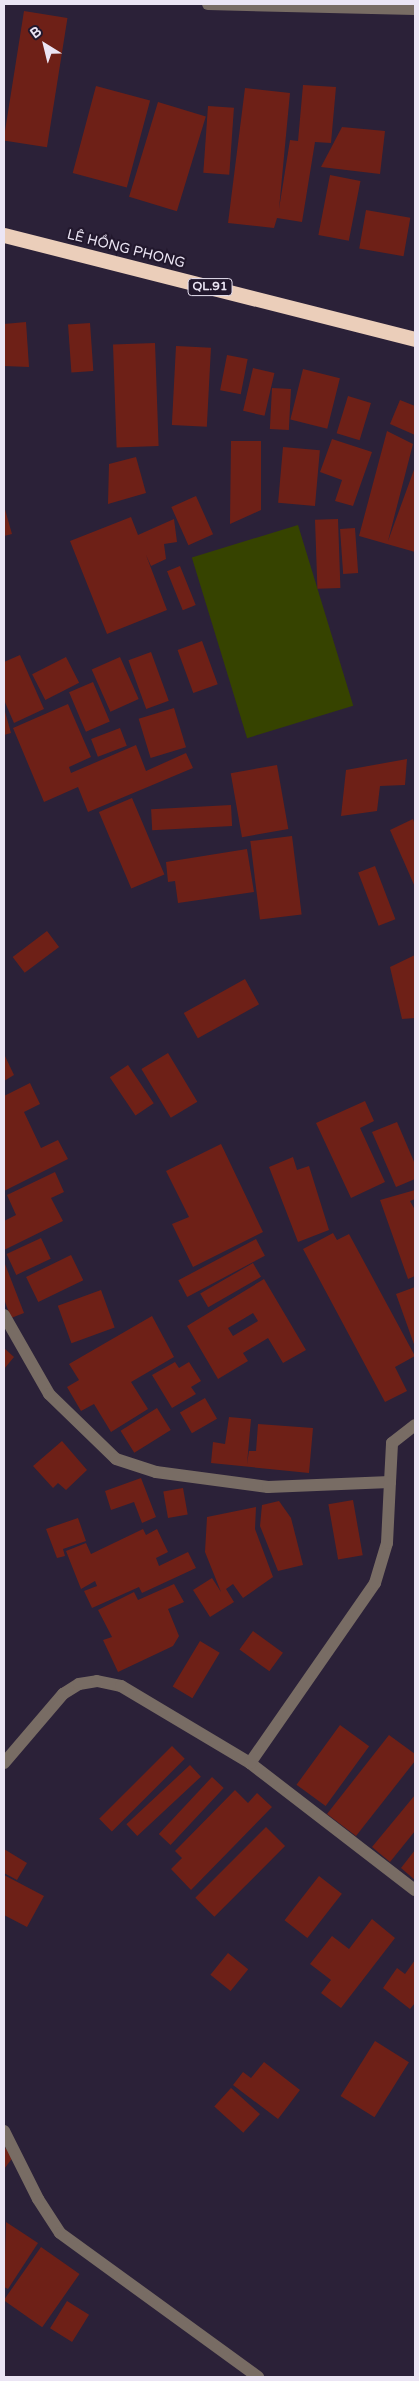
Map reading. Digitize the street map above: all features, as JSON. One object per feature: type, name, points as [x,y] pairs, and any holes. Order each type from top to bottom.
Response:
[{"type":"highway","name":"LÊ HỒNG PHONG","points":[[4,235],[415,339]]},
{"type":"street","points":[[208,4],[415,9]]},
{"type":"street","points":[[4,1315],[49,1394],[116,1459],[156,1472],[268,1487],[390,1482]]},
{"type":"street","points":[[250,1763],[375,1583],[387,1543],[392,1443],[415,1425]]},
{"type":"street","points":[[4,1763],[63,1694],[79,1684],[97,1681],[121,1686],[140,1695],[250,1763],[415,1890]]},
{"type":"street","points":[[4,2131],[38,2199],[60,2233],[258,2377]]},
{"type":"green space","points":[[298,525],[353,706],[247,738],[192,557]]},
{"type":"building","points":[[24,11],[67,18],[47,147],[4,140]]},
{"type":"building","points":[[303,85],[336,87],[331,143],[315,142],[302,222],[277,218],[274,228],[228,223],[245,88],[290,93],[279,209],[290,140],[298,141]]},
{"type":"building","points":[[96,86],[150,100],[127,187],[73,173]]},
{"type":"building","points":[[158,102],[206,117],[177,211],[129,197]]},
{"type":"building","points":[[208,106],[234,108],[229,175],[203,173]]},
{"type":"building","points":[[342,127],[385,131],[380,174],[321,167]]},
{"type":"building","points":[[330,175],[360,181],[349,241],[318,235]]},
{"type":"building","points":[[366,210],[410,218],[404,256],[359,248]]},
{"type":"building","points":[[26,322],[29,367],[4,366],[4,324]]},
{"type":"building","points":[[90,323],[93,371],[71,372],[68,325]]},
{"type":"building","points":[[155,343],[159,446],[117,447],[113,344]]},
{"type":"building","points":[[176,346],[211,348],[207,427],[172,425]]},
{"type":"building","points":[[227,355],[248,359],[241,394],[220,390]]},
{"type":"building","points":[[253,368],[274,373],[265,416],[243,411]]},
{"type":"building","points":[[303,369],[340,378],[327,429],[290,419]]},
{"type":"building","points":[[272,388],[291,389],[289,430],[270,429]]},
{"type":"building","points":[[348,396],[371,403],[360,440],[337,433]]},
{"type":"building","points":[[400,400],[415,406],[415,435],[390,424]]},
{"type":"building","points":[[387,431],[413,444],[388,541],[415,467],[415,552],[359,536]]},
{"type":"building","points":[[332,439],[372,452],[353,506],[335,501],[342,480],[320,472]]},
{"type":"building","points":[[231,441],[261,441],[261,510],[230,524]]},
{"type":"building","points":[[283,447],[320,450],[315,506],[278,503]]},
{"type":"building","points":[[136,457],[146,493],[108,504],[109,464]]},
{"type":"building","points":[[196,496],[213,534],[188,545],[171,507]]},
{"type":"building","points":[[4,506],[12,534],[4,536]]},
{"type":"building","points":[[131,517],[138,535],[174,519],[177,542],[164,544],[166,559],[151,566],[146,555],[167,610],[107,634],[70,541]]},
{"type":"building","points":[[338,519],[340,588],[317,589],[315,520]]},
{"type":"building","points":[[355,528],[358,573],[343,574],[340,529]]},
{"type":"building","points":[[180,566],[196,605],[183,610],[167,571]]},
{"type":"building","points":[[202,641],[218,684],[193,693],[178,650]]},
{"type":"building","points":[[151,652],[169,701],[146,709],[128,660]]},
{"type":"building","points":[[20,655],[44,709],[14,723],[4,700],[4,662]]},
{"type":"building","points":[[66,657],[79,683],[45,700],[32,674]]},
{"type":"building","points":[[120,657],[139,699],[110,712],[92,670]]},
{"type":"building","points":[[93,682],[110,722],[86,732],[69,692]]},
{"type":"building","points":[[68,704],[91,757],[69,767],[71,773],[136,745],[146,771],[186,753],[193,768],[88,812],[78,787],[44,802],[13,728]]},
{"type":"building","points":[[4,708],[11,733],[4,735]]},
{"type":"building","points":[[174,708],[186,747],[151,758],[139,719]]},
{"type":"building","points":[[120,728],[127,746],[98,757],[91,739]]},
{"type":"building","points":[[407,759],[405,785],[380,786],[377,811],[341,816],[346,770]]},
{"type":"building","points":[[277,765],[288,829],[242,837],[231,773]]},
{"type":"building","points":[[132,798],[164,874],[131,888],[99,812]]},
{"type":"building","points":[[231,805],[232,826],[152,830],[151,809]]},
{"type":"building","points":[[413,819],[415,825],[415,887],[390,830]]},
{"type":"building","points":[[292,836],[302,914],[260,920],[250,841]]},
{"type":"building","points":[[247,849],[254,892],[178,903],[175,881],[168,882],[166,862]]},
{"type":"building","points":[[375,866],[395,919],[379,926],[358,872]]},
{"type":"building","points":[[47,931],[59,947],[25,973],[13,957]]},
{"type":"building","points":[[415,955],[415,1018],[402,1019],[390,967]]},
{"type":"building","points":[[245,979],[259,1004],[198,1038],[184,1013]]},
{"type":"building","points":[[168,1053],[197,1102],[171,1118],[141,1069]]},
{"type":"building","points":[[4,1054],[14,1075],[4,1081]]},
{"type":"building","points":[[128,1065],[154,1103],[135,1115],[110,1077]]},
{"type":"building","points":[[30,1083],[40,1104],[24,1112],[41,1148],[58,1140],[68,1159],[4,1191],[4,1096]]},
{"type":"building","points":[[365,1101],[374,1121],[360,1128],[385,1182],[351,1198],[316,1123]]},
{"type":"building","points":[[397,1122],[415,1164],[415,1179],[396,1187],[372,1132]]},
{"type":"building","points":[[221,1144],[263,1232],[193,1267],[172,1224],[189,1217],[166,1171]]},
{"type":"building","points":[[293,1157],[297,1170],[309,1166],[329,1230],[298,1242],[269,1167]]},
{"type":"building","points":[[55,1172],[64,1192],[51,1198],[63,1221],[4,1250],[4,1221],[16,1215],[7,1195]]},
{"type":"building","points":[[415,1190],[415,1199],[410,1201],[415,1210],[415,1276],[408,1279],[380,1200]]},
{"type":"building","points":[[333,1233],[337,1240],[349,1234],[415,1356],[395,1367],[407,1391],[385,1402],[303,1249]]},
{"type":"building","points":[[41,1238],[51,1259],[16,1275],[7,1254]]},
{"type":"building","points":[[256,1239],[265,1256],[187,1297],[178,1280]]},
{"type":"building","points":[[71,1255],[83,1280],[38,1302],[26,1277]]},
{"type":"building","points":[[253,1263],[261,1277],[208,1307],[200,1294]]},
{"type":"building","points":[[5,1264],[24,1313],[11,1318],[4,1299]]},
{"type":"building","points":[[264,1279],[306,1350],[283,1363],[268,1338],[243,1353],[248,1361],[218,1379],[187,1326]],"holes":[[[253,1313],[258,1321],[233,1336],[228,1328]]]},
{"type":"building","points":[[415,1287],[415,1347],[396,1294]]},
{"type":"building","points":[[101,1290],[115,1328],[71,1343],[58,1306]]},
{"type":"building","points":[[152,1316],[174,1357],[131,1382],[148,1409],[111,1432],[94,1404],[81,1411],[67,1387],[79,1380],[69,1364]]},
{"type":"building","points":[[4,1348],[14,1357],[4,1369]]},
{"type":"building","points":[[175,1362],[179,1368],[189,1362],[201,1381],[191,1387],[196,1394],[172,1408],[152,1375]]},
{"type":"building","points":[[205,1398],[217,1419],[192,1433],[180,1412]]},
{"type":"building","points":[[157,1408],[171,1430],[134,1453],[121,1431]]},
{"type":"building","points":[[229,1417],[251,1419],[247,1464],[249,1451],[256,1451],[258,1424],[313,1428],[309,1473],[211,1463],[213,1442],[225,1444]]},
{"type":"building","points":[[62,1441],[87,1470],[66,1490],[58,1483],[53,1488],[33,1466]]},
{"type":"building","points":[[141,1478],[156,1517],[142,1523],[134,1502],[111,1510],[105,1491]]},
{"type":"building","points":[[183,1488],[188,1515],[168,1518],[163,1491]]},
{"type":"building","points":[[353,1500],[363,1555],[338,1559],[328,1504]]},
{"type":"building","points":[[279,1501],[291,1518],[303,1565],[278,1571],[260,1526],[262,1505]]},
{"type":"building","points":[[256,1507],[255,1529],[273,1577],[243,1598],[233,1584],[226,1589],[234,1602],[210,1617],[193,1590],[212,1578],[221,1592],[205,1552],[207,1517]]},
{"type":"building","points":[[78,1518],[86,1541],[63,1549],[65,1556],[57,1558],[46,1529]]},
{"type":"building","points":[[143,1529],[146,1535],[157,1529],[168,1552],[156,1558],[159,1566],[188,1552],[196,1568],[142,1593],[139,1587],[92,1608],[84,1591],[97,1586],[95,1581],[81,1589],[66,1551],[86,1543],[91,1554]]},
{"type":"building","points":[[174,1584],[184,1602],[168,1609],[179,1636],[173,1646],[118,1672],[103,1640],[112,1637],[98,1610],[134,1592],[138,1600]]},
{"type":"building","points":[[253,1631],[283,1653],[269,1671],[239,1650]]},
{"type":"building","points":[[200,1641],[220,1653],[192,1698],[173,1686]]},
{"type":"building","points":[[340,1725],[369,1746],[326,1806],[297,1785]]},
{"type":"building","points":[[389,1735],[415,1754],[415,1761],[356,1836],[327,1814]]},
{"type":"building","points":[[172,1746],[185,1759],[112,1832],[99,1819]]},
{"type":"building","points":[[190,1765],[201,1777],[137,1836],[126,1824]]},
{"type":"building","points":[[212,1777],[224,1788],[171,1845],[159,1834]]},
{"type":"building","points":[[235,1790],[248,1803],[257,1793],[272,1807],[191,1890],[171,1869],[182,1858],[175,1851]]},
{"type":"building","points":[[415,1795],[415,1831],[390,1862],[372,1847]]},
{"type":"building","points":[[266,1827],[285,1846],[214,1917],[195,1898]]},
{"type":"building","points":[[4,1849],[27,1863],[17,1880],[4,1873]]},
{"type":"building","points":[[415,1850],[415,1880],[401,1868]]},
{"type":"building","points":[[4,1875],[44,1896],[27,1927],[4,1915]]},
{"type":"building","points":[[319,1876],[342,1894],[307,1938],[285,1920]]},
{"type":"building","points":[[372,1919],[395,1938],[341,2008],[321,1993],[331,1980],[310,1964],[332,1936],[349,1949]]},
{"type":"building","points":[[228,1953],[248,1969],[231,1991],[210,1975]]},
{"type":"building","points":[[415,1960],[415,2003],[410,2009],[383,1988],[397,1968],[405,1974]]},
{"type":"building","points":[[375,2041],[409,2062],[374,2117],[341,2096]]},
{"type":"building","points":[[264,2062],[300,2090],[278,2119],[233,2085],[243,2072],[251,2078]]},
{"type":"building","points":[[231,2088],[260,2114],[243,2133],[214,2107]]},
{"type":"building","points":[[4,2147],[14,2156],[4,2169]]},
{"type":"building","points":[[6,2222],[38,2243],[8,2289],[4,2287]]},
{"type":"building","points":[[41,2247],[80,2274],[42,2327],[4,2300]]},
{"type":"building","points":[[67,2301],[89,2315],[72,2342],[50,2328]]}]
